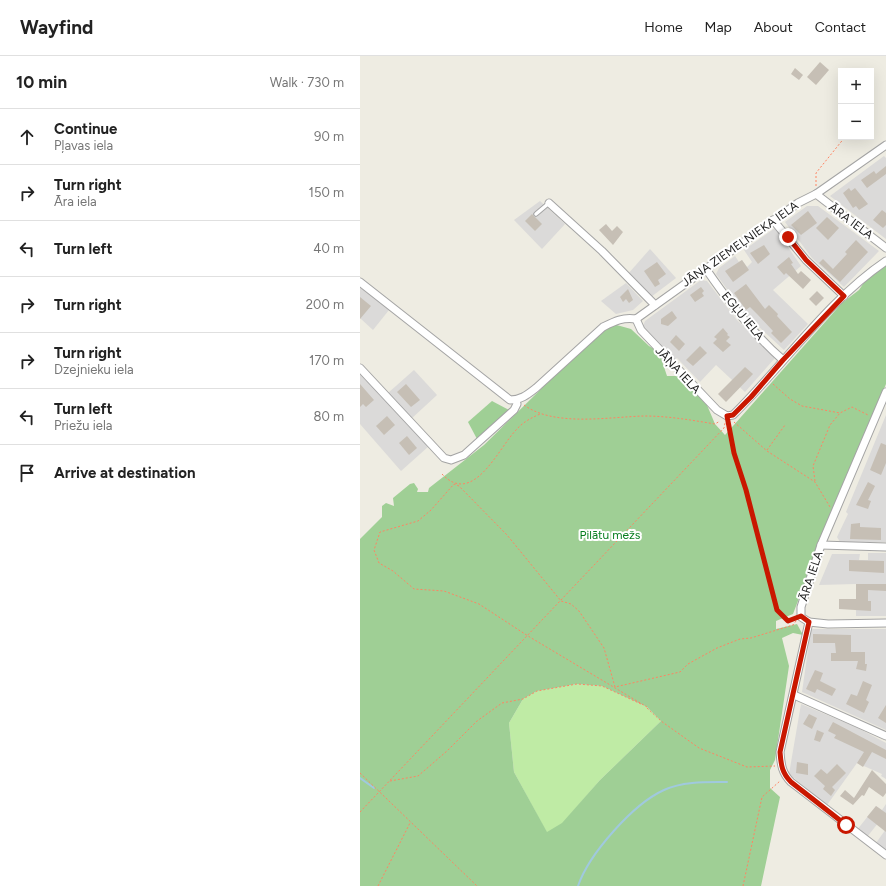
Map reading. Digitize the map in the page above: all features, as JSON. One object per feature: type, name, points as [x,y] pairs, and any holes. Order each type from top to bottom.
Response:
[{"type":"street","name":"JĀŅA ZIEMEĻNIEKA IELA","points":[[636,319],[798,202],[816,194],[886,146]]},
{"type":"street","name":"ĀRA IELA","points":[[816,194],[886,248]]},
{"type":"street","points":[[549,203],[602,251],[655,305]]},
{"type":"street","points":[[773,220],[806,260],[844,296]]},
{"type":"street","points":[[727,416],[733,415],[844,296],[869,272],[886,261]]},
{"type":"street","name":"EGĻU IELA","points":[[706,269],[741,315],[771,349],[783,360]]},
{"type":"street","points":[[360,282],[497,392],[510,400],[516,400],[525,396],[536,388],[604,326],[626,318],[636,319]]},
{"type":"street","name":"JĀŅA IELA","points":[[636,319],[641,330],[680,373],[717,410],[727,416]]},
{"type":"street","points":[[360,368],[444,458],[452,460],[464,455],[514,410],[517,404],[516,400]]},
{"type":"street","name":"ĀRA IELA","points":[[809,622],[801,616],[801,607],[821,544],[886,392]]},
{"type":"street","points":[[821,544],[886,547]]},
{"type":"street","points":[[886,623],[828,624],[809,622],[780,752],[781,766],[785,776],[886,855]]},
{"type":"street","points":[[794,694],[886,736]]},
{"type":"lane","points":[[536,214],[549,203]]},
{"type":"path","points":[[816,194],[816,173],[843,140]]},
{"type":"path","points":[[768,379],[790,399],[802,406],[840,413]]},
{"type":"path","points":[[516,400],[530,410],[540,414],[562,417],[621,419],[644,416],[682,418],[715,424],[727,416]]},
{"type":"path","points":[[834,514],[815,482],[813,466],[830,425],[840,413],[852,407],[874,419]]},
{"type":"path","points":[[540,414],[527,420],[517,429],[482,474],[467,484],[454,484],[431,510],[418,520],[380,532],[374,550],[379,563],[393,570],[414,589],[444,591],[479,604],[528,636],[647,707],[661,721],[699,748],[747,767],[781,766]]},
{"type":"path","points":[[727,416],[767,451],[815,482]]},
{"type":"path","points":[[360,812],[724,428],[727,416]]},
{"type":"path","points":[[727,416],[734,453],[746,490],[777,610],[788,621],[801,616]]},
{"type":"path","points":[[767,451],[785,425]]},
{"type":"path","points":[[442,474],[454,484],[459,486],[507,535],[561,601],[571,604],[578,611],[604,648],[615,687]]},
{"type":"path","points":[[615,687],[680,672],[688,664],[717,648],[793,625],[801,616]]},
{"type":"path","points":[[390,781],[418,776],[478,721],[502,703],[523,699],[537,690],[578,684],[602,686],[647,707]]},
{"type":"path","points":[[360,773],[410,823],[477,886]]},
{"type":"path","points":[[743,886],[762,797],[785,776]]},
{"type":"path","points":[[378,886],[410,823]]},
{"type":"shaded area","points":[[884,156],[886,158],[886,239],[830,196]]},
{"type":"shaded area","points":[[540,201],[565,224],[542,249],[514,220]]},
{"type":"shaded area","points":[[807,206],[818,206],[879,251],[844,287],[812,258],[785,222]]},
{"type":"shaded area","points":[[775,228],[801,266],[773,290],[808,324],[784,350],[745,314],[716,274],[719,268],[735,256],[739,262],[742,260],[747,267],[752,262],[744,250]]},
{"type":"shaded area","points":[[650,249],[676,278],[651,297],[628,274]]},
{"type":"shaded area","points":[[701,280],[707,281],[737,320],[775,358],[745,392],[716,365],[700,382],[677,358],[674,360],[643,326],[645,321]]},
{"type":"shaded area","points":[[626,283],[643,301],[633,310],[616,314],[601,301]]},
{"type":"shaded area","points":[[360,287],[389,310],[373,330],[360,318]]},
{"type":"shaded area","points":[[414,370],[437,395],[411,419],[388,393]]},
{"type":"shaded area","points":[[360,371],[429,446],[401,471],[360,424]]},
{"type":"shaded area","points":[[886,415],[886,542],[840,542],[837,537],[848,514],[846,512]]},
{"type":"shaded area","points":[[868,553],[886,553],[886,616],[856,616],[856,584],[819,585],[832,554],[860,554],[859,560],[868,560]]},
{"type":"shaded area","points":[[811,629],[886,629],[886,730],[802,692]]},
{"type":"shaded area","points":[[801,704],[856,727],[886,743],[886,779],[881,776],[882,774],[857,763],[827,805],[789,774]]},
{"type":"shaded area","points":[[886,804],[886,813],[867,837],[857,830],[876,806],[882,810]]},
{"type":"shaded area","points":[[886,829],[886,851],[876,843]]},
{"type":"green space","name":"Pilātu mežs","points":[[886,263],[886,384],[820,543],[793,614],[776,621],[776,629],[797,624],[803,635],[793,633],[782,638],[789,666],[775,760],[770,770],[770,788],[780,797],[761,886],[360,886],[360,539],[382,517],[382,506],[386,503],[394,506],[393,498],[410,484],[414,483],[418,489],[417,492],[428,492],[429,488],[484,445],[593,338],[613,324],[631,329],[649,346],[659,352],[667,376],[681,376],[704,398],[715,424],[725,435],[842,303],[859,290],[871,272]],"holes":[[[577,684],[602,686],[647,707],[661,721],[600,780],[562,823],[547,832],[514,772],[509,723],[523,699],[537,691]]]},
{"type":"green space","points":[[492,401],[509,410],[477,439],[468,422]]},
{"type":"green space","points":[[577,684],[602,686],[647,707],[661,721],[600,780],[562,824],[547,833],[514,772],[509,723],[523,699],[537,691]]},
{"type":"building","points":[[820,62],[829,70],[816,85],[807,77]]},
{"type":"building","points":[[795,68],[803,75],[799,80],[791,74]]},
{"type":"building","points":[[886,166],[886,174],[867,188],[861,180],[874,171],[876,174]]},
{"type":"building","points":[[849,188],[851,191],[855,188],[868,204],[859,210],[856,206],[853,208],[843,193]]},
{"type":"building","points":[[882,210],[886,213],[886,225],[883,228],[873,220]]},
{"type":"building","points":[[808,211],[817,223],[801,235],[791,225]]},
{"type":"building","points":[[532,214],[542,224],[535,231],[525,221]]},
{"type":"building","points":[[827,217],[839,228],[828,240],[816,228]]},
{"type":"building","points":[[606,224],[612,231],[617,226],[623,232],[613,245],[599,230]]},
{"type":"building","points":[[856,240],[868,252],[840,282],[819,263],[823,259],[833,269],[847,254],[845,252]]},
{"type":"building","points":[[764,245],[770,254],[758,264],[750,253]]},
{"type":"building","points":[[789,257],[793,263],[791,264],[798,274],[801,271],[811,280],[803,289],[786,273],[784,275],[777,267]]},
{"type":"building","points":[[742,260],[749,270],[733,282],[725,271]]},
{"type":"building","points":[[657,262],[666,274],[658,280],[660,284],[655,287],[644,271]]},
{"type":"building","points":[[746,284],[765,309],[769,305],[792,332],[781,343],[771,333],[773,331],[750,307],[746,310],[734,293]]},
{"type":"building","points":[[701,287],[704,291],[702,293],[704,296],[695,302],[690,295]]},
{"type":"building","points":[[628,289],[633,300],[629,303],[626,299],[623,302],[620,297]]},
{"type":"building","points":[[817,291],[824,298],[816,306],[809,299]]},
{"type":"building","points":[[360,297],[371,306],[360,319]]},
{"type":"building","points":[[672,311],[677,318],[668,326],[661,324],[661,319]]},
{"type":"building","points":[[723,328],[730,337],[726,341],[731,345],[723,352],[713,343],[717,339],[714,337]]},
{"type":"building","points":[[676,335],[685,344],[679,351],[670,342]]},
{"type":"building","points":[[700,346],[707,353],[693,366],[686,360]]},
{"type":"building","points":[[745,367],[753,374],[726,402],[718,394]]},
{"type":"building","points":[[360,384],[374,400],[366,407],[363,404],[360,407]]},
{"type":"building","points":[[406,384],[420,400],[411,407],[397,392]]},
{"type":"building","points":[[387,416],[395,425],[384,435],[376,426]]},
{"type":"building","points":[[407,436],[417,448],[409,455],[399,443]]},
{"type":"building","points":[[881,443],[886,445],[886,463],[881,475],[870,470]]},
{"type":"building","points":[[868,482],[875,486],[868,500],[871,501],[868,509],[856,505]]},
{"type":"building","points":[[860,523],[860,527],[881,528],[881,540],[850,539],[851,524]]},
{"type":"building","points":[[849,560],[884,561],[884,573],[849,571]]},
{"type":"building","points":[[856,584],[886,584],[886,591],[868,590],[868,601],[871,601],[871,611],[839,609],[839,599],[856,599]]},
{"type":"building","points":[[813,634],[851,635],[851,652],[865,652],[865,664],[867,664],[866,671],[856,669],[858,661],[831,661],[831,653],[836,653],[835,643],[813,643]]},
{"type":"building","points":[[815,670],[823,673],[820,681],[836,689],[832,696],[817,689],[815,693],[806,689]]},
{"type":"building","points":[[863,681],[872,685],[866,700],[869,702],[864,713],[846,704],[851,694],[857,696]]},
{"type":"building","points":[[886,705],[886,723],[878,718]]},
{"type":"building","points":[[809,714],[817,718],[812,729],[803,724]]},
{"type":"building","points":[[833,722],[886,750],[886,759],[872,752],[863,767],[857,763],[864,752],[834,738],[836,735],[828,731]]},
{"type":"building","points":[[817,730],[824,733],[820,742],[814,740]]},
{"type":"building","points":[[797,762],[808,764],[808,775],[796,773]]},
{"type":"building","points":[[837,764],[846,773],[832,787],[835,790],[831,796],[823,789],[825,786],[814,776],[821,769],[827,774]]},
{"type":"building","points":[[872,770],[886,784],[886,793],[883,797],[869,787],[864,796],[862,795],[853,805],[840,796],[845,790],[854,798]]},
{"type":"building","points":[[876,806],[886,813],[886,832],[867,817]]},
{"type":"waterway","points":[[360,778],[374,788]]},
{"type":"waterway","points":[[578,886],[592,859],[602,845],[639,806],[671,787],[695,783],[727,782]]},
{"type":"route","points":[[788,237],[806,260],[844,296],[783,360],[751,397],[733,415],[727,416],[734,453],[746,490],[777,610],[788,621],[801,616],[809,622],[780,752],[781,767],[785,776],[791,782],[846,825]]}]
